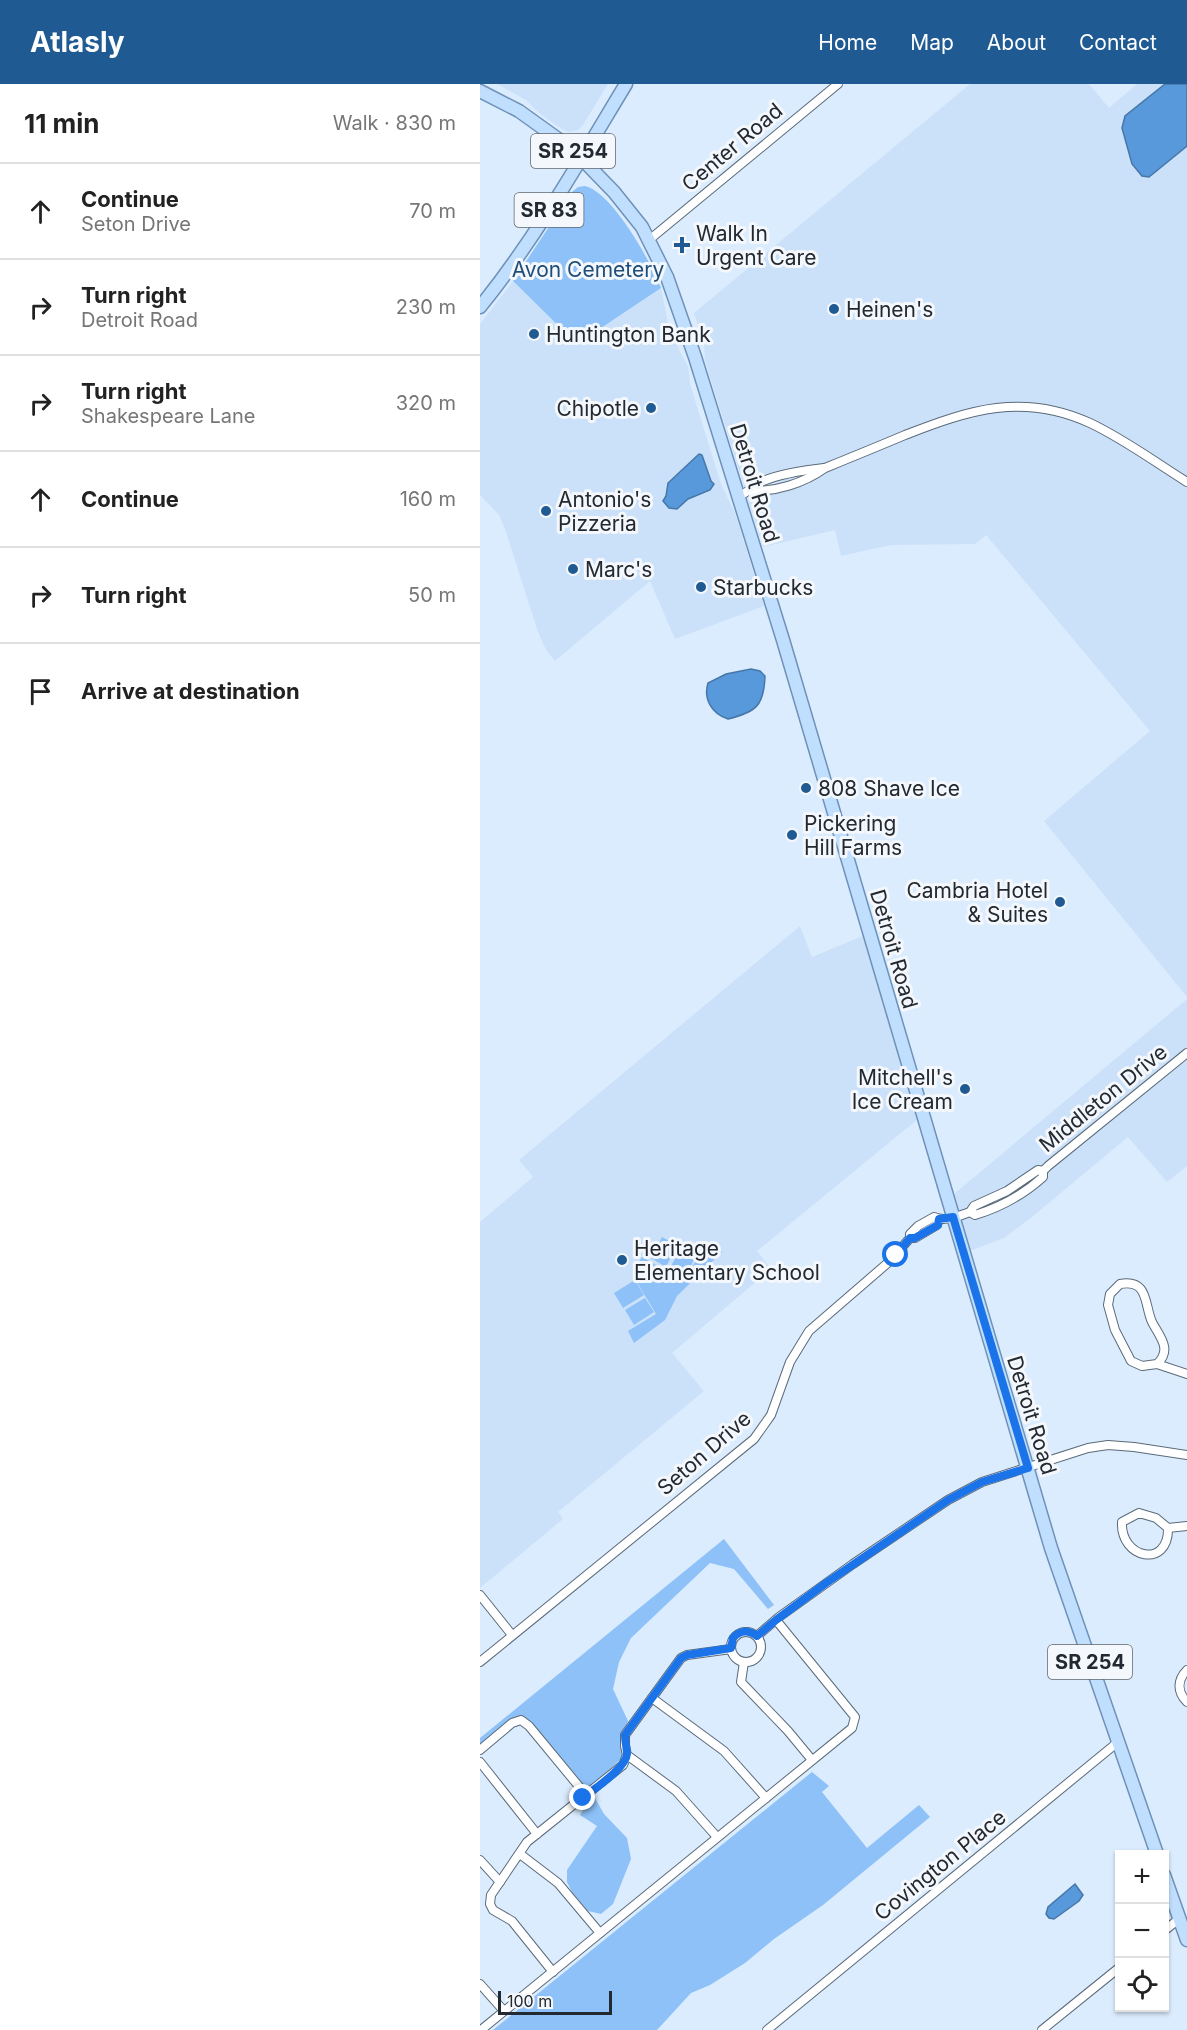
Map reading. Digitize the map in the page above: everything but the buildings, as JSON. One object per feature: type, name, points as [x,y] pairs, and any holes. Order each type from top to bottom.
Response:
[{"type":"main road","name":"SR 83","points":[[480,307],[511,268],[626,84]]},
{"type":"main road","name":"Detroit Road","points":[[480,91],[519,111],[581,158],[614,192],[650,240],[663,267],[744,494],[783,640],[1051,1548],[1157,1850]]},
{"type":"main road","points":[[1169,1888],[1187,1940]]},
{"type":"street","name":"Center Road","points":[[650,240],[838,84]]},
{"type":"street","points":[[744,494],[764,492],[808,479],[825,468],[968,412],[1006,407],[1051,411],[1089,423],[1187,483]]},
{"type":"street","name":"Middleton Drive","points":[[953,1217],[970,1212],[974,1206],[1007,1191],[1038,1170],[1042,1171],[1187,1053]]},
{"type":"street","name":"Seton Drive","points":[[480,1662],[754,1439],[771,1414],[790,1362],[814,1325],[880,1270],[918,1226],[934,1217],[939,1219],[953,1217]]},
{"type":"street","points":[[1157,1364],[1163,1356],[1165,1346],[1152,1322],[1146,1296],[1134,1284],[1120,1284],[1114,1288],[1107,1299],[1115,1330],[1131,1361],[1142,1366],[1157,1364],[1187,1374]]},
{"type":"street","points":[[757,1636],[853,1564],[948,1500],[982,1482],[1088,1448],[1108,1445],[1187,1455]]},
{"type":"street","points":[[1168,1528],[1164,1546],[1154,1554],[1143,1556],[1129,1545],[1121,1526],[1122,1522],[1139,1513],[1156,1518],[1168,1528],[1187,1526]]},
{"type":"street","points":[[480,1595],[512,1635]]},
{"type":"street","points":[[481,2030],[852,1728],[855,1717],[776,1620]]},
{"type":"street","points":[[748,1631],[757,1636],[762,1646],[760,1653],[753,1661],[744,1662],[736,1658],[731,1648],[733,1638],[739,1633],[748,1631]]},
{"type":"street","points":[[553,1972],[512,1921],[493,1910],[490,1904],[491,1895],[528,1842],[623,1765],[627,1755],[625,1735],[681,1658],[731,1648]]},
{"type":"street","points":[[744,1662],[741,1682],[812,1760]]},
{"type":"street","points":[[1187,1670],[1179,1684],[1181,1695],[1187,1702]]},
{"type":"street","points":[[652,1698],[724,1751],[766,1798]]},
{"type":"street","points":[[480,1750],[512,1723],[521,1720],[529,1725],[586,1795]]},
{"type":"street","name":"Covington Place","points":[[767,2030],[1118,1742]]},
{"type":"street","points":[[627,1755],[676,1791],[717,1838]]},
{"type":"street","points":[[480,1762],[537,1834]]},
{"type":"street","points":[[520,1854],[558,1883],[600,1933]]},
{"type":"street","points":[[480,1860],[500,1882]]},
{"type":"street","points":[[1169,1926],[1180,1918]]},
{"type":"street","points":[[1042,2030],[1115,1970]]},
{"type":"street","points":[[480,1984],[504,2011]]},
{"type":"shaded area","points":[[497,84],[608,84],[583,125],[578,130],[569,132],[539,113],[526,100]]},
{"type":"shaded area","points":[[970,84],[1089,84],[1109,108],[1137,84],[1187,84],[1187,997],[1044,821],[1150,731],[986,535],[975,544],[891,545],[841,556],[835,530],[763,547],[705,361],[704,344],[694,313]]},
{"type":"shaded area","points":[[1165,84],[1187,84],[1187,146],[1149,177],[1142,176],[1132,164],[1122,128],[1125,116]]},
{"type":"shaded area","points":[[513,281],[577,344],[661,288],[668,323],[688,366],[690,384],[721,484],[735,513],[764,606],[675,639],[650,581],[555,661],[546,650],[538,632],[505,529],[499,515],[480,495],[480,324]]},
{"type":"shaded area","points":[[699,454],[702,455],[714,484],[710,490],[688,499],[677,509],[669,508],[663,501],[668,483]]},
{"type":"shaded area","points":[[751,669],[760,671],[765,676],[763,694],[757,706],[745,714],[728,719],[717,714],[708,700],[708,683],[726,674]]},
{"type":"shaded area","name":"Heritage Elementary School","points":[[800,926],[812,957],[865,935],[918,1119],[757,1251],[771,1269],[672,1353],[704,1391],[558,1512],[563,1519],[480,1588],[480,1222],[533,1177],[519,1160]]},
{"type":"shaded area","points":[[1187,999],[1187,1166],[1167,1182],[1128,1137],[1004,1238],[970,1251],[954,1194]]},
{"type":"shaded area","points":[[1075,1884],[1083,1895],[1079,1901],[1054,1919],[1049,1918],[1046,1914],[1048,1907]]},
{"type":"green space","name":"Avon Cemetery","points":[[585,186],[596,191],[618,214],[640,246],[661,288],[577,344],[513,281],[572,192],[578,187]]},
{"type":"green space","points":[[662,1237],[677,1245],[666,1267],[651,1258]]},
{"type":"green space","points":[[706,1243],[722,1252],[677,1296],[665,1320],[634,1343],[628,1331],[656,1314],[635,1279],[637,1265],[642,1257],[684,1281]]},
{"type":"green space","points":[[681,1247],[696,1256],[685,1277],[670,1268]]},
{"type":"green space","points":[[635,1280],[644,1295],[623,1308],[614,1293]]},
{"type":"green space","points":[[645,1298],[654,1312],[634,1325],[625,1310]]},
{"type":"green space","points":[[724,1539],[774,1605],[768,1609],[734,1569],[710,1563],[631,1638],[619,1662],[613,1689],[628,1721],[623,1734],[622,1758],[586,1791],[523,1717],[480,1746],[480,1738]]},
{"type":"green space","points":[[812,1772],[829,1786],[822,1792],[867,1848],[919,1805],[930,1817],[823,1905],[774,1939],[745,1963],[710,1985],[691,1993],[657,2030],[493,2030]]},
{"type":"green space","points":[[595,1798],[604,1814],[627,1838],[631,1859],[613,1904],[601,1914],[588,1911],[572,1892],[567,1882],[567,1870],[597,1826],[580,1815],[589,1801]]},
{"type":"place","name":"Walk In Urgent Care","points":[[682,245]]},
{"type":"place","name":"Heinen's","points":[[834,309]]},
{"type":"place","name":"Huntington Bank","points":[[534,334]]},
{"type":"place","name":"Chipotle","points":[[651,408]]},
{"type":"place","name":"Antonio's Pizzeria","points":[[546,511]]},
{"type":"place","name":"Marc's","points":[[573,569]]},
{"type":"place","name":"Starbucks","points":[[701,587]]},
{"type":"place","name":"808 Shave Ice","points":[[806,788]]},
{"type":"place","name":"Pickering Hill Farms","points":[[792,835]]},
{"type":"place","name":"Cambria Hotel & Suites","points":[[1060,902]]},
{"type":"place","name":"Mitchell's Ice Cream","points":[[965,1089]]},
{"type":"place","name":"Heritage Elementary School","points":[[622,1260]]},
{"type":"route","points":[[583,1798],[623,1765],[627,1755],[625,1735],[681,1658],[731,1648],[733,1638],[743,1632],[752,1632],[757,1636],[826,1583],[948,1500],[982,1482],[1028,1468],[953,1217],[939,1219],[938,1225],[915,1238],[910,1238],[896,1255]]}]
